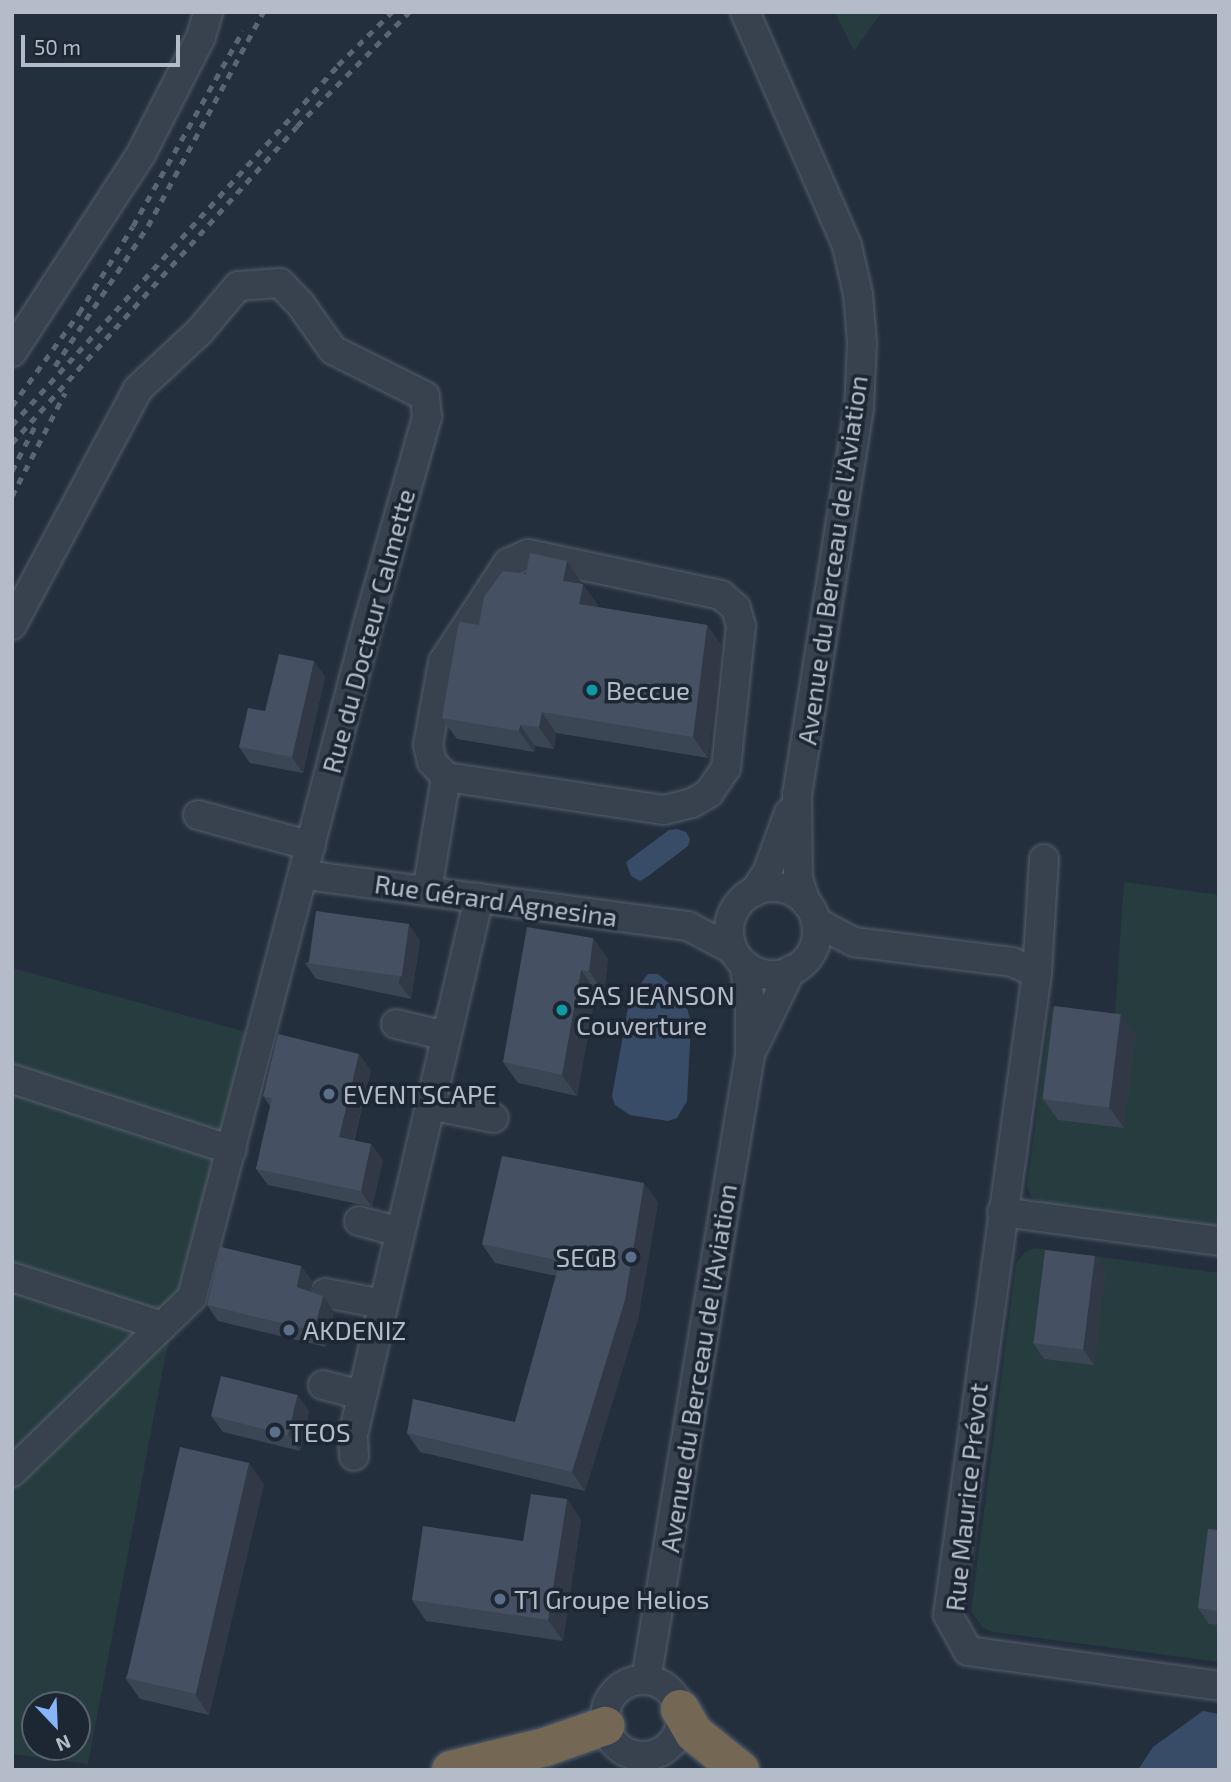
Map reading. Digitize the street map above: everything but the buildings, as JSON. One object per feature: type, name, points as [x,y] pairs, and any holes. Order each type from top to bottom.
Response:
[{"type":"highway","points":[[680,1709],[694,1733],[740,1770]]},
{"type":"highway","points":[[452,1770],[545,1747],[605,1726]]},
{"type":"street","points":[[12,352],[141,154],[201,37],[208,12]]},
{"type":"street","name":"Avenue du Berceau de l'Aviation","points":[[745,12],[847,246],[858,294],[862,343],[859,408],[797,795],[797,878],[811,912]]},
{"type":"street","name":"Rue du Docteur Calmette","points":[[12,625],[138,389],[200,331],[238,286],[280,283],[301,305],[333,350],[425,396],[427,416],[367,628],[305,875],[192,1297],[12,1472]]},
{"type":"street","points":[[528,554],[721,594],[736,608],[741,626],[726,768],[709,793],[692,803],[664,810],[446,777],[432,762],[428,745],[443,663],[508,563],[528,554]]},
{"type":"street","points":[[427,891],[446,777]]},
{"type":"street","name":"Avenue du Berceau de l'Aviation","points":[[746,899],[767,873],[797,795]]},
{"type":"street","points":[[198,815],[311,846]]},
{"type":"street","points":[[1044,859],[1037,973],[1002,1212],[1219,1241]]},
{"type":"street","name":"Rue Gérard Agnesina","points":[[305,875],[688,926],[739,957]]},
{"type":"street","points":[[688,926],[746,899],[779,888],[788,890],[811,912],[854,942],[1012,962],[1037,973]]},
{"type":"street","points":[[354,1456],[353,1435],[479,898]]},
{"type":"street","points":[[746,899],[728,930],[739,957],[765,975],[780,975],[854,942]]},
{"type":"street","points":[[800,964],[817,945],[811,912]]},
{"type":"street","name":"Avenue du Berceau de l'Aviation","points":[[646,1680],[750,1055],[750,1001],[739,957]]},
{"type":"street","name":"Avenue du Berceau de l'Aviation","points":[[750,1055],[800,964]]},
{"type":"street","points":[[396,1024],[446,1036]]},
{"type":"street","points":[[12,1079],[232,1150]]},
{"type":"street","points":[[430,1105],[494,1118]]},
{"type":"street","name":"Rue Maurice Prévot","points":[[1002,1212],[948,1615],[968,1651],[1219,1686]]},
{"type":"street","points":[[359,1221],[400,1232]]},
{"type":"street","points":[[12,1278],[162,1326]]},
{"type":"street","points":[[325,1293],[383,1304]]},
{"type":"street","points":[[323,1385],[362,1395]]},
{"type":"street","points":[[646,1680],[670,1692],[680,1709],[681,1724],[671,1744],[635,1763],[616,1746],[605,1726],[606,1707],[619,1688],[632,1681],[646,1680]]},
{"type":"green space","points":[[835,12],[882,12],[854,51]]},
{"type":"green space","points":[[1124,882],[1219,895],[1219,1227],[1044,1203],[1031,1197],[1027,1186],[1051,1007],[1115,1014]]},
{"type":"green space","points":[[12,968],[250,1033],[165,1358],[91,1748],[91,1691],[21,1691],[21,1755],[12,1754]]},
{"type":"green space","points":[[1035,1248],[1219,1273],[1219,1662],[993,1632],[983,1628],[971,1611],[1016,1264],[1025,1252]]},
{"type":"green space","points":[[65,1761],[89,1761],[88,1764]]},
{"type":"water","points":[[669,830],[686,832],[690,839],[688,846],[640,881],[631,876],[626,862]]},
{"type":"water","points":[[648,974],[658,974],[676,989],[686,1004],[691,1023],[687,1101],[677,1118],[668,1121],[630,1115],[615,1105],[612,1096],[630,997]]},
{"type":"water","points":[[1203,1711],[1219,1714],[1219,1770],[1138,1770],[1153,1747]]},
{"type":"railway","points":[[55,366],[148,226],[263,12]]},
{"type":"railway","points":[[12,425],[338,65],[392,12]]},
{"type":"railway","points":[[12,443],[297,126],[409,12]]},
{"type":"railway","points":[[12,406],[79,313],[133,226],[243,31]]},
{"type":"railway","points":[[12,496],[65,393]]},
{"type":"railway","points":[[12,471],[36,424]]},
{"type":"place","name":"Beccue","points":[[592,690]]},
{"type":"place","name":"SAS JEANSON Couverture","points":[[562,1010]]},
{"type":"place","name":"EVENTSCAPE","points":[[329,1094]]},
{"type":"place","name":"SEGB","points":[[631,1257]]},
{"type":"place","name":"AKDENIZ","points":[[289,1330]]},
{"type":"place","name":"TEOS","points":[[275,1432]]},
{"type":"place","name":"T1 Groupe Helios","points":[[500,1599]]}]
